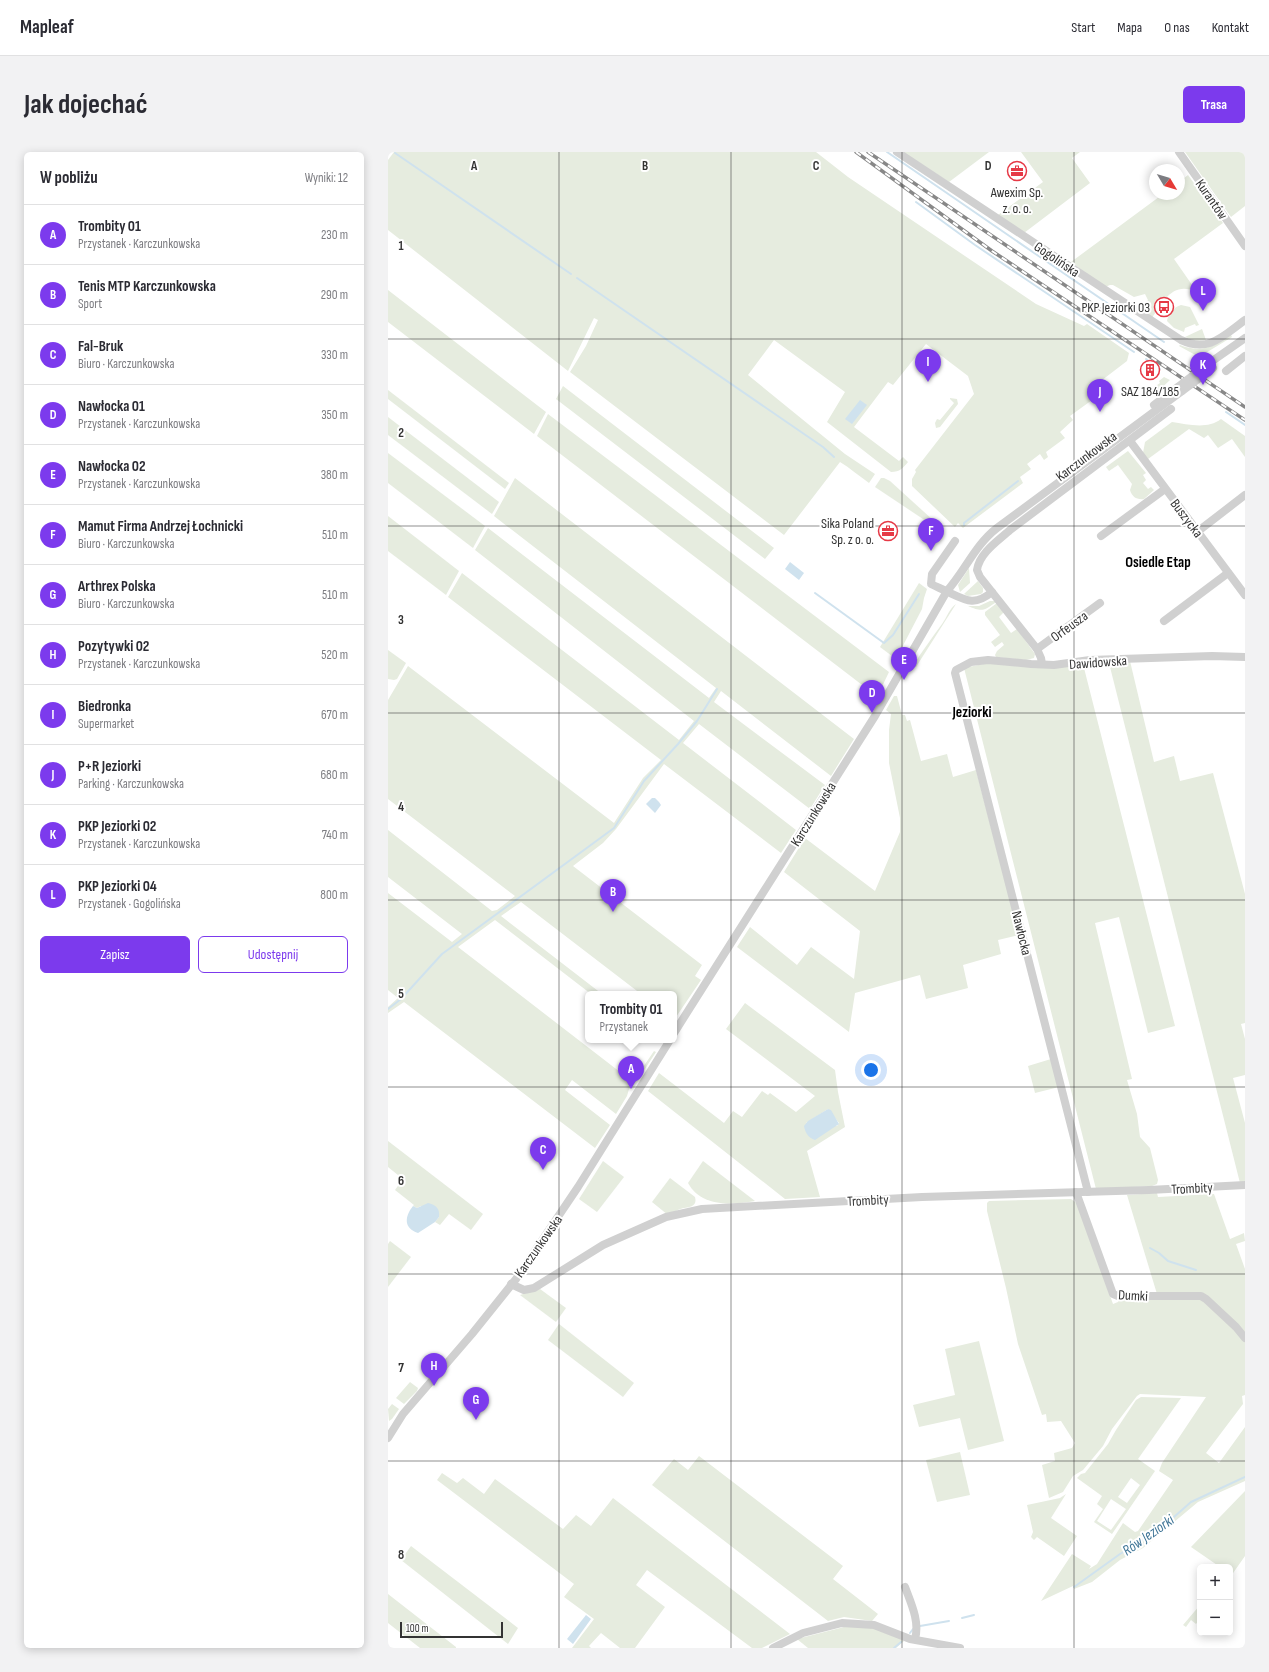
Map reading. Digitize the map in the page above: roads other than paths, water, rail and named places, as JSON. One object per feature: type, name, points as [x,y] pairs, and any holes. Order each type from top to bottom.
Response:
[{"type":"street","name":"Gogolińska","points":[[897,152],[1175,337],[1191,345],[1211,343],[1245,320]]},
{"type":"street","name":"Kurantów","points":[[1179,152],[1245,246]]},
{"type":"street","name":"Karczunkowska","points":[[677,1028],[875,716],[947,591],[955,582],[977,548],[992,532],[1245,338]]},
{"type":"street","name":"Karczunkowska","points":[[1210,366],[1245,343]]},
{"type":"street","points":[[1226,371],[1245,356]]},
{"type":"street","name":"Karczunkowska","points":[[992,592],[980,577],[977,570],[981,559],[994,544],[1010,530],[1171,409]]},
{"type":"street","name":"Buszycka","points":[[1130,440],[1245,595]]},
{"type":"street","points":[[1101,536],[1165,489]]},
{"type":"street","points":[[1197,532],[1245,495]]},
{"type":"street","points":[[955,541],[932,574],[931,584],[965,600],[974,601],[984,599],[992,592],[1038,649],[1042,664]]},
{"type":"street","points":[[1164,621],[1228,573]]},
{"type":"street","name":"Orfeusza","points":[[1038,649],[1100,603]]},
{"type":"street","name":"Dawidowska","points":[[955,673],[960,667],[978,660],[1031,664],[1060,664],[1090,660],[1212,656],[1245,657]]},
{"type":"street","name":"Nawłocka","points":[[955,673],[1088,1192]]},
{"type":"street","name":"Karczunkowska","points":[[389,1432],[472,1334],[511,1284],[578,1187],[668,1043]]},
{"type":"street","name":"Trombity","points":[[511,1284],[524,1290],[534,1288],[603,1245],[666,1217],[702,1209],[922,1197],[1245,1185]]},
{"type":"street","name":"Dumki","points":[[1076,1192],[1111,1292],[1114,1295],[1201,1296],[1236,1327],[1245,1338]]},
{"type":"street","points":[[905,1587],[914,1613],[917,1631],[915,1639]]},
{"type":"street","points":[[773,1648],[803,1633],[842,1622],[874,1625],[915,1639],[960,1648]]},
{"type":"water","points":[[860,400],[867,405],[852,424],[845,419]]},
{"type":"water","points":[[790,562],[804,573],[799,580],[785,569]]},
{"type":"water","points":[[652,798],[655,798],[661,805],[655,813],[646,804]]},
{"type":"water","points":[[828,1109],[831,1110],[839,1124],[815,1140],[810,1138],[804,1126],[808,1121]]},
{"type":"water","points":[[428,1203],[437,1207],[439,1217],[435,1222],[418,1233],[413,1231],[408,1225],[407,1221],[410,1210],[413,1206],[417,1208]]},
{"type":"water","points":[[586,1615],[591,1619],[573,1644],[567,1639]]},
{"type":"waterway","points":[[887,152],[1164,342]]},
{"type":"waterway","points":[[395,153],[571,274]]},
{"type":"waterway","points":[[916,202],[975,245],[1134,352]]},
{"type":"waterway","points":[[577,278],[823,447],[834,457]]},
{"type":"waterway","points":[[1146,359],[1160,369]]},
{"type":"waterway","points":[[1226,412],[1245,425]]},
{"type":"waterway","points":[[964,525],[964,523],[1018,481]]},
{"type":"waterway","points":[[815,593],[884,643],[893,635],[919,594]]},
{"type":"waterway","points":[[388,1009],[401,999],[442,954],[614,828],[644,781],[697,721],[717,689]]},
{"type":"waterway","points":[[1150,1248],[1159,1253],[1168,1261],[1196,1270]]},
{"type":"waterway","name":"Rów Jeziorki","points":[[1074,1587],[1120,1554],[1158,1531],[1191,1502],[1245,1477]]},
{"type":"waterway","points":[[962,1618],[974,1615]]},
{"type":"waterway","name":"Rów Jeziorki","points":[[920,1626],[949,1621]]},
{"type":"waterway","name":"Rów Jeziorki","points":[[910,1633],[913,1629]]},
{"type":"waterway","name":"Rów Jeziorki","points":[[894,1648],[901,1642]]},
{"type":"railway","points":[[856,152],[992,251],[1245,420]]},
{"type":"railway","points":[[868,152],[1245,407]]},
{"type":"place","name":"Awexim Sp. z. o. o.","points":[[1017,171]]},
{"type":"place","name":"PKP Jeziorki 03","points":[[1164,307]]},
{"type":"place","name":"PKP Jeziorki 04","points":[[1203,311]]},
{"type":"place","name":"SAZ 184/185","points":[[1150,370]]},
{"type":"place","name":"Biedronka","points":[[928,382]]},
{"type":"place","name":"PKP Jeziorki 02","points":[[1203,385]]},
{"type":"place","name":"P+R Jeziorki","points":[[1100,412]]},
{"type":"place","name":"Sika Poland Sp. z o. o.","points":[[888,531]]},
{"type":"place","name":"Mamut Firma Andrzej Łochnicki","points":[[931,551]]},
{"type":"place","name":"Nawłocka 02","points":[[904,680]]},
{"type":"place","name":"Nawłocka 01","points":[[872,713]]},
{"type":"place","name":"Tenis MTP Karczunkowska","points":[[613,912]]},
{"type":"place","name":"Trombity 01","points":[[631,1089]]},
{"type":"place","name":"Fal-Bruk","points":[[543,1170]]},
{"type":"place","name":"Pozytywki 02","points":[[434,1386]]},
{"type":"place","name":"Arthrex Polska","points":[[476,1420]]},
{"type":"district","name":"Osiedle Etap","points":[[1158,562]]},
{"type":"district","name":"Jeziorki","points":[[972,712]]}]
